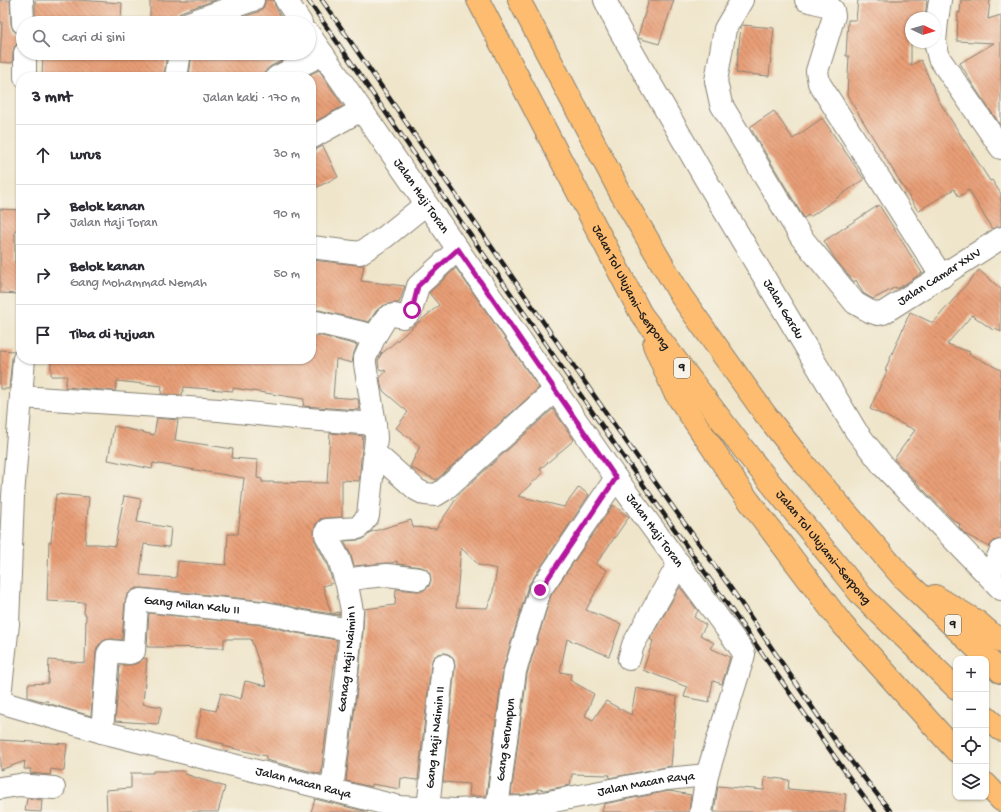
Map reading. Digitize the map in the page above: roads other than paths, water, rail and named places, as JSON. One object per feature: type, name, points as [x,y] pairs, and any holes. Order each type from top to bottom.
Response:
[{"type":"highway","name":"Jalan Tol Ulujami–Serpong","points":[[478,0],[641,314],[748,455],[862,596],[953,685]]},
{"type":"highway","name":"9","points":[[519,0],[620,192],[681,296],[766,414],[806,466],[904,578],[1001,672]]},
{"type":"highway","points":[[641,314],[674,391],[740,489],[842,624],[953,749]]},
{"type":"highway","points":[[904,578],[978,622],[1001,642]]},
{"type":"highway","points":[[989,720],[1001,730]]},
{"type":"highway","points":[[989,787],[1001,800]]},
{"type":"street","points":[[22,0],[23,16]]},
{"type":"street","points":[[208,16],[253,0]]},
{"type":"street","points":[[286,0],[297,16]]},
{"type":"street","name":"Jalan Gardu","points":[[605,0],[619,29],[702,174],[856,431],[884,467],[995,583]]},
{"type":"street","name":"Jalan Camar XXIV","points":[[742,0],[725,29],[716,81],[721,104],[801,237],[855,303],[869,311],[878,314],[883,313],[942,277],[1001,238]]},
{"type":"street","points":[[806,0],[829,6],[833,10],[834,16],[817,71],[819,83],[942,277]]},
{"type":"street","points":[[940,0],[935,42],[939,58],[1001,148]]},
{"type":"street","name":"Jalan Haji Toran","points":[[316,45],[616,478],[742,650],[744,654],[707,775],[702,812]]},
{"type":"street","points":[[316,57],[322,54]]},
{"type":"street","points":[[24,60],[25,72]]},
{"type":"street","points":[[177,72],[179,60]]},
{"type":"street","points":[[287,72],[310,60]]},
{"type":"street","points":[[316,135],[361,110]]},
{"type":"street","points":[[316,248],[360,253],[385,237],[426,204]]},
{"type":"street","points":[[458,249],[418,286],[412,310],[407,316],[403,317],[394,315],[386,318],[375,336],[365,358],[375,424],[375,452],[417,490],[426,494],[436,495],[444,490],[555,390]]},
{"type":"street","points":[[316,322],[375,336]]},
{"type":"street","points":[[0,696],[8,624],[13,496],[24,364]]},
{"type":"street","points":[[21,397],[219,410],[375,424]]},
{"type":"street","name":"Ganag Haji Naimin I","points":[[332,790],[347,671],[352,611],[346,580],[339,559],[326,535],[326,532],[328,530],[358,528],[368,516],[375,452]]},
{"type":"street","name":"Gang Serumpun","points":[[497,808],[515,671],[540,590],[616,478]]},
{"type":"street","points":[[995,583],[1001,552]]},
{"type":"street","points":[[629,659],[633,645],[679,563]]},
{"type":"street","points":[[346,580],[387,575],[420,579]]},
{"type":"street","name":"Gang Milan Kalu II","points":[[102,732],[108,654],[110,651],[130,653],[134,651],[138,601],[141,600],[264,613],[298,621],[351,630]]},
{"type":"street","name":"Gang Haji Naimin II","points":[[428,808],[443,665]]},
{"type":"street","name":"Jalan Macan Raya","points":[[0,702],[102,732],[399,806],[455,810],[523,807],[667,779],[707,775]]},
{"type":"street","points":[[0,788],[19,786],[54,788]]},
{"type":"railway","points":[[308,0],[618,449],[875,812]]},
{"type":"railway","points":[[322,0],[618,430],[730,587],[836,742],[891,812]]}]
